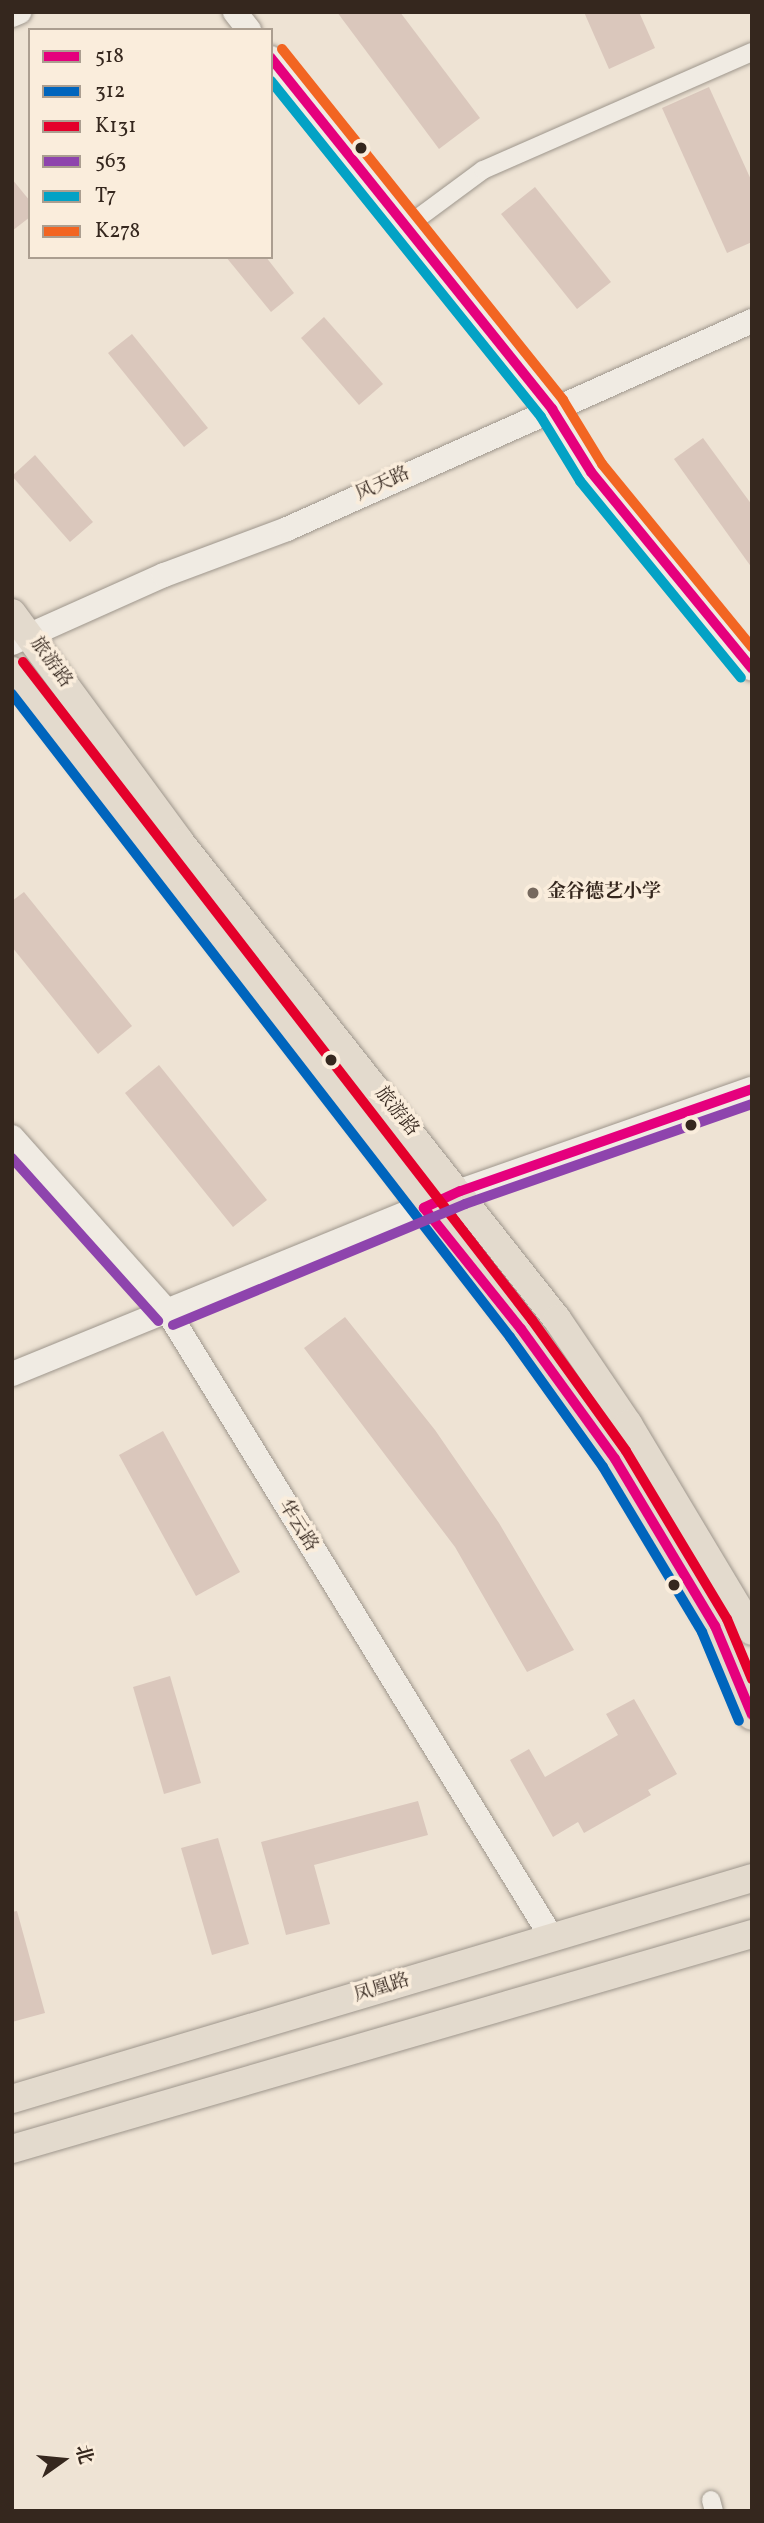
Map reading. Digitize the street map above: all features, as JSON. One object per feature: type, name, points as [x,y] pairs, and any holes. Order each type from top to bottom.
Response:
[{"type":"main road","name":"旅游路","points":[[18,630],[180,842],[460,1191],[557,1319],[628,1424],[752,1631]]},
{"type":"main road","name":"旅游路","points":[[12,671],[424,1208],[521,1329],[615,1460],[715,1626],[752,1716]]},
{"type":"main road","name":"凤凰路","points":[[12,2099],[752,1878]]},
{"type":"main road","points":[[12,2149],[752,1934]]},
{"type":"street","points":[[12,15],[19,12]]},
{"type":"street","points":[[235,12],[247,28]]},
{"type":"street","points":[[406,226],[483,170],[752,52]]},
{"type":"street","points":[[273,60],[552,409],[591,472],[752,669]]},
{"type":"street","name":"风天路","points":[[18,630],[287,529],[752,321]]},
{"type":"street","points":[[12,1374],[424,1208],[460,1191],[752,1088]]},
{"type":"street","name":"华云路","points":[[12,1137],[168,1311],[552,1938]]},
{"type":"building","points":[[337,12],[400,12],[480,118],[439,149]]},
{"type":"building","points":[[584,12],[639,12],[655,48],[609,69]]},
{"type":"building","points":[[709,87],[752,182],[752,242],[727,253],[662,108]]},
{"type":"building","points":[[12,179],[28,199],[28,219],[12,231]]},
{"type":"building","points":[[535,187],[611,282],[577,309],[501,214]]},
{"type":"building","points":[[228,259],[268,259],[294,293],[271,312]]},
{"type":"building","points":[[324,317],[383,384],[359,405],[301,338]]},
{"type":"building","points":[[132,334],[208,428],[184,447],[108,353]]},
{"type":"building","points":[[703,438],[752,505],[752,568],[674,459]]},
{"type":"building","points":[[35,455],[93,522],[70,542],[12,476]]},
{"type":"building","points":[[24,892],[132,1026],[98,1054],[12,947],[12,901]]},
{"type":"building","points":[[159,1065],[267,1200],[233,1227],[125,1093]]},
{"type":"building","points":[[345,1317],[435,1430],[499,1523],[574,1650],[527,1672],[455,1547],[304,1348]]},
{"type":"building","points":[[163,1431],[240,1572],[196,1596],[119,1455]]},
{"type":"building","points":[[170,1676],[201,1783],[164,1794],[133,1687]]},
{"type":"building","points":[[634,1699],[677,1774],[648,1790],[651,1795],[584,1833],[578,1822],[553,1837],[510,1760],[529,1749],[545,1777],[618,1735],[606,1714]]},
{"type":"building","points":[[418,1801],[428,1835],[314,1865],[330,1924],[286,1935],[261,1842]]},
{"type":"building","points":[[218,1838],[249,1944],[212,1955],[181,1848]]},
{"type":"building","points":[[17,1911],[45,2013],[12,2022],[12,1912]]},
{"type":"transit line","name":"K278","points":[[282,49],[563,400],[602,464],[752,647]]},
{"type":"transit line","name":"518","points":[[273,60],[552,409],[591,472],[752,669]]},
{"type":"transit line","name":"T7","points":[[273,83],[541,417],[580,481],[741,678]]},
{"type":"transit line","name":"K131","points":[[23,662],[532,1320],[626,1451],[727,1619],[752,1679]]},
{"type":"transit line","name":"312","points":[[12,694],[510,1337],[603,1467],[702,1632],[739,1721]]},
{"type":"transit line","name":"518","points":[[752,1089],[460,1191],[424,1208],[521,1329],[615,1459],[715,1626],[752,1715]]},
{"type":"transit line","name":"563","points":[[173,1325],[465,1204],[752,1104]]},
{"type":"transit line","name":"563","points":[[12,1158],[158,1321]]},
{"type":"place","name":"金谷德艺小学","points":[[533,893]]}]
